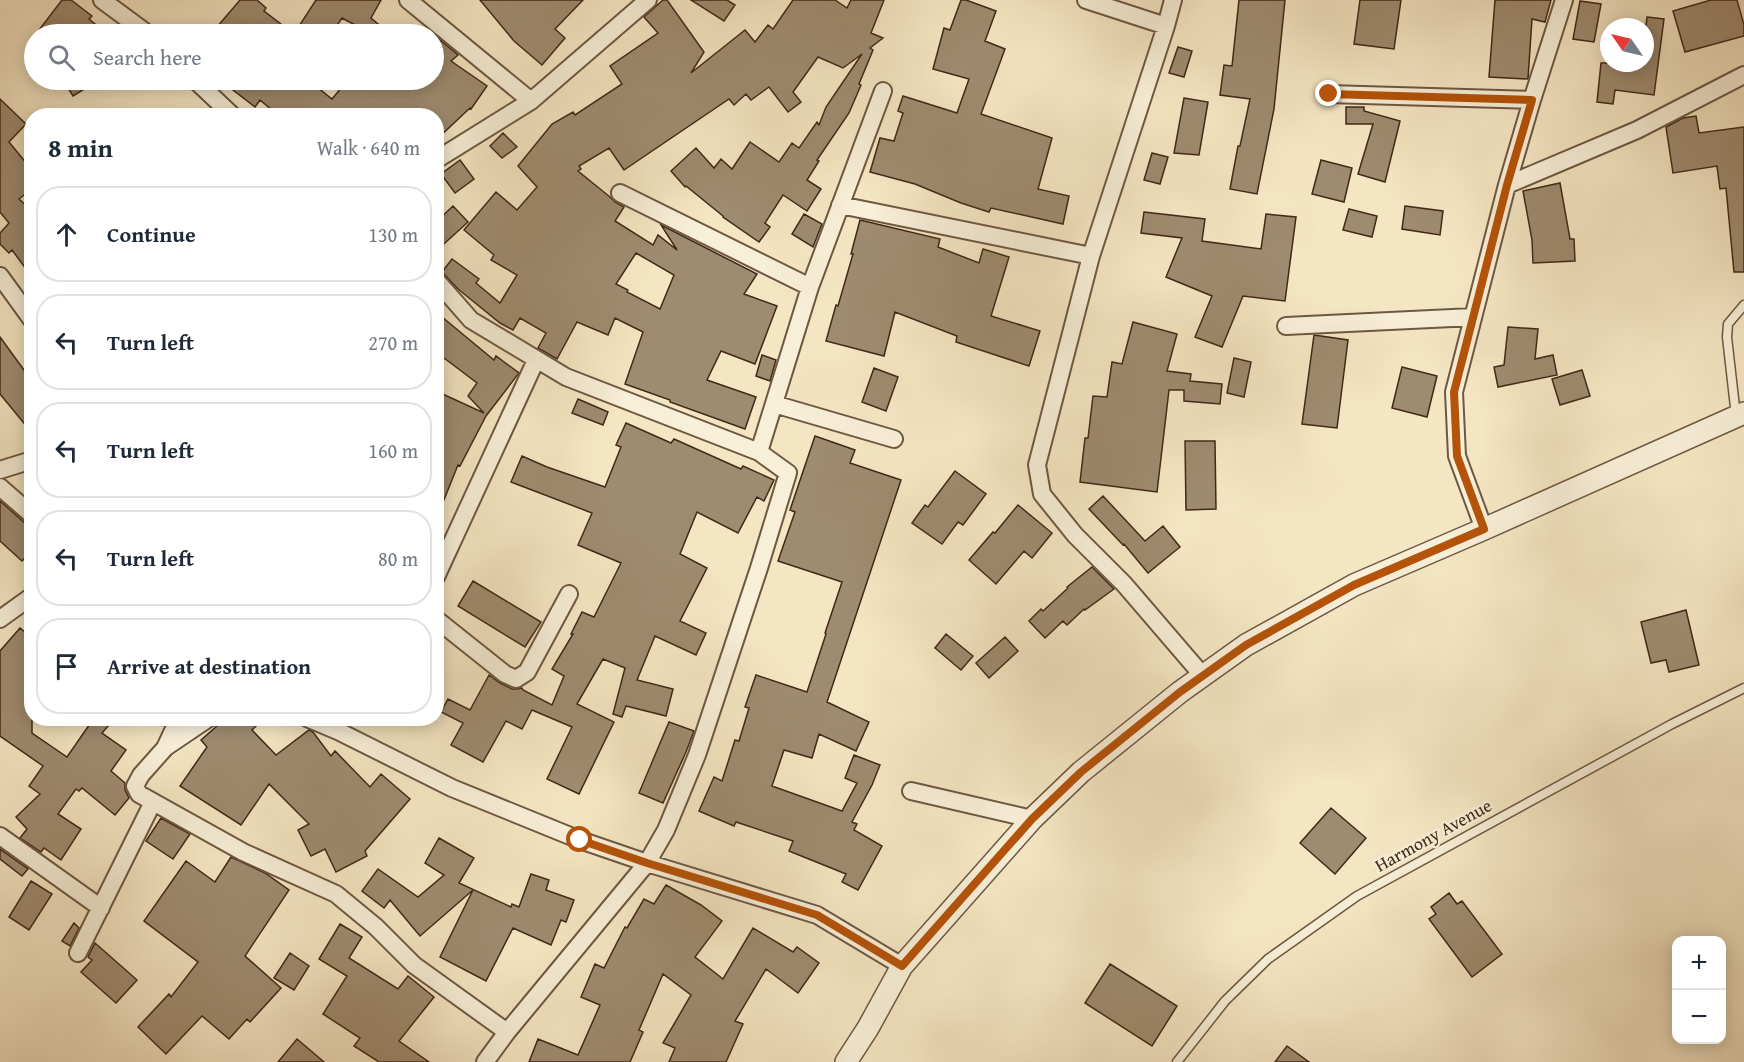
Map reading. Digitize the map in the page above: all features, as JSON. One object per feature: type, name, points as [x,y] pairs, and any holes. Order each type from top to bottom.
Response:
[{"type":"street","points":[[102,0],[134,24]]},
{"type":"street","points":[[408,0],[437,24]]},
{"type":"street","points":[[444,155],[531,101],[648,0]]},
{"type":"street","points":[[1086,0],[1166,26]]},
{"type":"street","points":[[1173,0],[1091,256],[1037,465],[1042,494],[1075,535],[1124,584],[1203,676]]},
{"type":"street","points":[[1484,529],[1457,456],[1454,392],[1507,185],[1564,0]]},
{"type":"street","points":[[444,30],[531,101]]},
{"type":"street","points":[[1507,185],[1637,130],[1744,75]]},
{"type":"street","points":[[206,90],[225,108]]},
{"type":"street","points":[[759,452],[810,287],[883,91]]},
{"type":"street","points":[[1329,94],[1532,100]]},
{"type":"street","points":[[620,193],[810,287]]},
{"type":"street","points":[[840,205],[1091,256]]},
{"type":"street","points":[[0,276],[24,309]]},
{"type":"street","points":[[444,289],[471,320],[566,377],[759,452],[788,473],[697,755],[666,830],[647,863],[507,1032],[485,1062]]},
{"type":"street","points":[[1286,326],[1473,317]]},
{"type":"street","points":[[444,560],[536,360]]},
{"type":"street","points":[[774,404],[894,439]]},
{"type":"street","points":[[846,1062],[868,1028],[902,966],[1032,819],[1081,772],[1180,692],[1246,645],[1354,585],[1740,415]]},
{"type":"street","points":[[0,470],[24,462]]},
{"type":"street","points":[[0,487],[24,508]]},
{"type":"street","points":[[444,625],[505,674],[516,679],[527,672],[568,594]]},
{"type":"street","points":[[0,619],[24,602]]},
{"type":"street","points":[[165,748],[175,726]]},
{"type":"street","points":[[197,726],[165,748],[141,775],[135,786],[139,794],[243,852],[336,894],[376,927],[414,965],[507,1032]]},
{"type":"street","points":[[326,726],[452,788],[580,840],[817,915],[902,966]]},
{"type":"street","points":[[911,791],[1032,819]]},
{"type":"street","points":[[78,953],[153,802]]},
{"type":"street","points":[[0,836],[101,908]]},
{"type":"lane","points":[[1740,415],[1727,338],[1728,324],[1744,305]]},
{"type":"lane","name":"Harmony Avenue","points":[[1177,1062],[1225,1001],[1268,959],[1357,896],[1672,724],[1744,688]]},
{"type":"building","points":[[62,0],[71,0],[92,16],[89,19],[95,24],[44,24]]},
{"type":"building","points":[[240,0],[257,0],[266,8],[264,11],[281,24],[220,24]]},
{"type":"building","points":[[316,0],[381,0],[371,18],[378,24],[353,24],[342,18],[338,24],[300,24]]},
{"type":"building","points":[[480,0],[583,0],[555,29],[565,38],[542,65],[514,41]]},
{"type":"building","points":[[663,0],[667,0],[704,52],[691,73],[745,30],[755,42],[768,25],[773,29],[793,0],[835,0],[847,8],[851,0],[884,0],[871,33],[883,38],[870,48],[873,50],[849,113],[817,160],[819,161],[807,180],[821,189],[807,211],[783,195],[765,223],[770,227],[759,242],[685,187],[671,171],[696,148],[714,168],[721,159],[732,169],[750,142],[779,162],[792,143],[799,148],[817,122],[819,125],[826,107],[862,54],[843,68],[818,57],[793,92],[801,102],[788,112],[769,87],[751,100],[746,94],[734,105],[729,99],[624,170],[609,148],[579,166],[581,169],[578,171],[624,207],[615,221],[653,245],[658,235],[677,250],[661,225],[757,274],[744,294],[777,306],[755,364],[721,351],[707,380],[756,397],[745,429],[625,384],[643,332],[615,318],[608,335],[577,322],[557,359],[538,348],[546,333],[520,318],[513,330],[500,323],[458,289],[444,274],[444,269],[452,259],[479,279],[476,283],[500,303],[517,275],[491,260],[494,255],[464,230],[496,192],[517,210],[537,187],[518,166],[552,124],[573,112],[575,115],[622,84],[610,66],[658,33],[644,17]],"holes":[[[636,253],[674,275],[660,309],[616,284]]]},
{"type":"building","points":[[691,0],[727,0],[735,5],[724,21]]},
{"type":"building","points":[[961,0],[996,11],[985,41],[1005,49],[981,114],[1052,138],[1038,189],[1069,196],[1063,224],[991,208],[989,212],[915,184],[870,172],[880,138],[894,141],[903,113],[898,111],[903,96],[957,113],[969,79],[933,69],[944,28],[950,30]]},
{"type":"building","points":[[1239,0],[1285,0],[1274,109],[1257,194],[1230,189],[1250,99],[1220,95],[1224,65],[1232,66]]},
{"type":"building","points":[[1360,0],[1401,0],[1394,49],[1354,44]]},
{"type":"building","points":[[1495,0],[1551,0],[1545,22],[1532,19],[1528,79],[1489,77]]},
{"type":"building","points":[[1711,0],[1737,0],[1744,25],[1744,36],[1685,52],[1673,11]]},
{"type":"building","points":[[1580,1],[1601,4],[1594,42],[1573,39]]},
{"type":"building","points":[[1647,17],[1664,19],[1654,95],[1615,90],[1613,104],[1597,102],[1600,72],[1654,72],[1654,18]]},
{"type":"building","points":[[444,43],[458,55],[451,61],[487,86],[471,109],[444,132],[444,108],[270,108],[260,100],[255,107],[233,90],[321,90],[332,99],[340,90],[444,90]]},
{"type":"building","points":[[1178,47],[1192,51],[1184,77],[1169,73]]},
{"type":"building","points":[[69,90],[83,90],[73,96]]},
{"type":"building","points":[[1184,98],[1208,102],[1199,155],[1174,153]]},
{"type":"building","points":[[0,99],[24,122],[24,126],[9,142],[24,160],[24,195],[19,199],[24,204],[24,266],[12,250],[9,253],[0,244],[0,233],[9,223],[0,212]]},
{"type":"building","points":[[1346,107],[1364,107],[1364,111],[1400,121],[1385,182],[1358,174],[1373,124],[1346,124]]},
{"type":"building","points":[[1696,116],[1699,133],[1744,127],[1744,272],[1734,272],[1726,188],[1720,189],[1717,166],[1673,173],[1666,127],[1683,118]]},
{"type":"building","points":[[503,133],[517,147],[502,158],[490,146]]},
{"type":"building","points":[[1152,153],[1168,157],[1160,184],[1144,180]]},
{"type":"building","points":[[460,160],[474,179],[455,193],[444,178],[444,172]]},
{"type":"building","points":[[1321,160],[1352,168],[1344,202],[1312,194]]},
{"type":"building","points":[[1560,183],[1570,239],[1574,239],[1575,261],[1533,263],[1532,240],[1523,191]]},
{"type":"building","points":[[453,206],[468,222],[444,244],[444,214]]},
{"type":"building","points":[[1405,206],[1443,211],[1440,235],[1402,229]]},
{"type":"building","points":[[1349,209],[1377,216],[1372,237],[1343,230]]},
{"type":"building","points":[[1144,212],[1205,219],[1202,241],[1261,249],[1266,214],[1296,217],[1285,301],[1243,296],[1222,347],[1195,337],[1212,296],[1166,277],[1182,238],[1141,233]]},
{"type":"building","points":[[804,214],[822,224],[813,247],[792,234]]},
{"type":"building","points":[[860,220],[940,239],[938,247],[979,263],[983,249],[1009,257],[991,316],[1040,331],[1029,366],[956,342],[957,336],[895,312],[884,356],[826,341],[853,254],[851,254]]},
{"type":"building","points":[[444,319],[494,360],[496,356],[519,373],[486,416],[460,466],[458,465],[444,500],[444,395],[484,413],[468,396],[477,383],[444,358]]},
{"type":"building","points":[[1133,322],[1177,334],[1167,371],[1191,374],[1190,381],[1222,384],[1220,404],[1184,401],[1184,390],[1169,390],[1157,492],[1080,482],[1093,396],[1107,397],[1112,362],[1122,364]]},
{"type":"building","points":[[1508,327],[1538,329],[1535,359],[1553,355],[1557,375],[1498,387],[1494,367],[1504,365]]},
{"type":"building","points":[[1314,335],[1348,340],[1337,428],[1302,424]]},
{"type":"building","points":[[0,337],[24,370],[24,423],[0,394]]},
{"type":"building","points":[[762,355],[776,360],[770,381],[756,376]]},
{"type":"building","points":[[1234,358],[1251,362],[1244,397],[1227,393]]},
{"type":"building","points":[[1402,367],[1437,376],[1427,417],[1392,408]]},
{"type":"building","points":[[874,368],[898,377],[886,411],[862,402]]},
{"type":"building","points":[[1582,370],[1590,396],[1560,405],[1552,379]]},
{"type":"building","points":[[578,399],[608,412],[603,425],[572,413]]},
{"type":"building","points":[[626,423],[671,443],[674,439],[741,469],[743,466],[774,480],[764,501],[757,497],[738,533],[697,512],[680,554],[707,568],[680,621],[706,633],[696,655],[655,636],[637,680],[673,689],[666,716],[626,706],[622,717],[613,714],[625,668],[603,659],[577,704],[614,722],[579,794],[547,779],[572,727],[532,710],[522,729],[506,721],[483,762],[451,745],[463,723],[444,714],[444,706],[448,699],[470,710],[489,675],[512,689],[522,688],[552,705],[564,676],[552,669],[573,634],[571,634],[582,612],[594,617],[621,563],[578,545],[592,513],[511,482],[522,456],[605,487],[621,447],[616,445]]},
{"type":"building","points":[[815,436],[855,450],[850,463],[901,480],[827,702],[869,722],[856,751],[819,734],[812,758],[784,750],[772,786],[842,811],[857,783],[845,778],[854,755],[880,765],[852,822],[857,824],[854,830],[882,846],[858,890],[842,882],[846,874],[789,851],[793,841],[736,822],[734,826],[699,811],[714,777],[722,781],[735,740],[739,741],[749,708],[745,707],[756,675],[807,692],[826,634],[842,582],[778,561],[795,512],[790,510]]},
{"type":"building","points":[[1185,441],[1215,441],[1216,509],[1186,510]]},
{"type":"building","points":[[955,471],[986,494],[963,525],[958,522],[942,544],[912,523],[925,505],[928,507]]},
{"type":"building","points":[[1103,496],[1145,541],[1163,526],[1180,547],[1148,573],[1124,544],[1089,509]]},
{"type":"building","points":[[0,501],[24,522],[24,559],[22,561],[0,541]]},
{"type":"building","points":[[1018,505],[1052,533],[1032,558],[1024,551],[996,584],[969,560]]},
{"type":"building","points":[[1092,567],[1114,589],[1084,609],[1067,625],[1063,621],[1045,638],[1029,621]]},
{"type":"building","points":[[473,581],[541,622],[525,647],[458,606]]},
{"type":"building","points":[[1686,610],[1699,665],[1669,672],[1666,660],[1651,663],[1641,622]]},
{"type":"building","points":[[20,628],[24,631],[24,726],[32,726],[32,733],[67,757],[88,726],[108,726],[102,733],[126,750],[111,771],[125,783],[125,790],[129,798],[115,815],[82,788],[79,791],[76,789],[58,814],[81,829],[61,860],[44,848],[41,852],[20,838],[27,829],[16,817],[40,794],[29,786],[43,766],[0,736],[0,651]]},
{"type":"building","points":[[946,634],[973,656],[961,670],[935,648]]},
{"type":"building","points":[[1005,637],[1018,651],[989,678],[976,663]]},
{"type":"building","points":[[669,722],[694,731],[663,803],[639,793]]},
{"type":"building","points":[[217,726],[256,726],[252,730],[276,755],[309,730],[331,756],[335,751],[370,787],[381,774],[410,799],[365,851],[367,856],[336,872],[325,849],[311,856],[298,830],[309,824],[269,784],[241,825],[180,786],[207,747],[201,740]]},
{"type":"building","points":[[1331,808],[1366,838],[1335,874],[1300,843]]},
{"type":"building","points":[[161,818],[190,834],[173,859],[146,841]]},
{"type":"building","points":[[439,838],[474,858],[459,883],[511,907],[512,904],[519,907],[531,874],[549,880],[546,890],[574,900],[566,922],[561,920],[551,945],[513,928],[486,981],[440,957],[473,890],[420,936],[390,900],[384,908],[362,891],[378,869],[418,897],[444,875],[425,863]]},
{"type":"building","points":[[0,849],[28,869],[22,876],[0,859]]},
{"type":"building","points":[[231,857],[265,873],[289,890],[245,956],[281,988],[250,1022],[247,1019],[229,1039],[202,1016],[166,1054],[138,1027],[169,994],[171,997],[198,962],[144,921],[186,861],[215,882]]},
{"type":"building","points":[[31,881],[52,894],[29,930],[9,917]]},
{"type":"building","points":[[666,885],[701,905],[722,921],[695,957],[723,979],[753,928],[793,952],[797,947],[819,963],[798,993],[766,969],[735,1021],[743,1024],[726,1062],[669,1062],[675,1048],[663,1043],[691,995],[663,974],[639,1030],[643,1032],[630,1062],[529,1062],[538,1039],[578,1055],[600,1005],[581,997],[595,964],[604,968],[625,927],[627,928],[644,899],[654,904]]},
{"type":"building","points":[[1449,893],[1457,904],[1462,901],[1502,954],[1472,977],[1429,919],[1436,914],[1431,907]]},
{"type":"building","points":[[74,923],[79,928],[70,946],[62,941]]},
{"type":"building","points":[[340,924],[362,937],[349,958],[398,989],[408,976],[434,997],[399,1041],[429,1062],[379,1062],[354,1046],[360,1038],[323,1014],[347,976],[319,959]]},
{"type":"building","points":[[95,943],[137,980],[116,1003],[81,972],[92,960],[88,957]]},
{"type":"building","points":[[290,953],[309,966],[294,990],[274,978]]},
{"type":"building","points":[[1110,964],[1177,1006],[1152,1046],[1085,1003]]},
{"type":"building","points":[[297,1039],[324,1062],[278,1062]]},
{"type":"building","points":[[1287,1046],[1309,1062],[1275,1062]]},
{"type":"route","points":[[580,840],[817,915],[902,966],[1032,819],[1081,772],[1180,692],[1246,645],[1354,585],[1484,529],[1457,456],[1454,392],[1507,185],[1532,100],[1329,94]]}]
